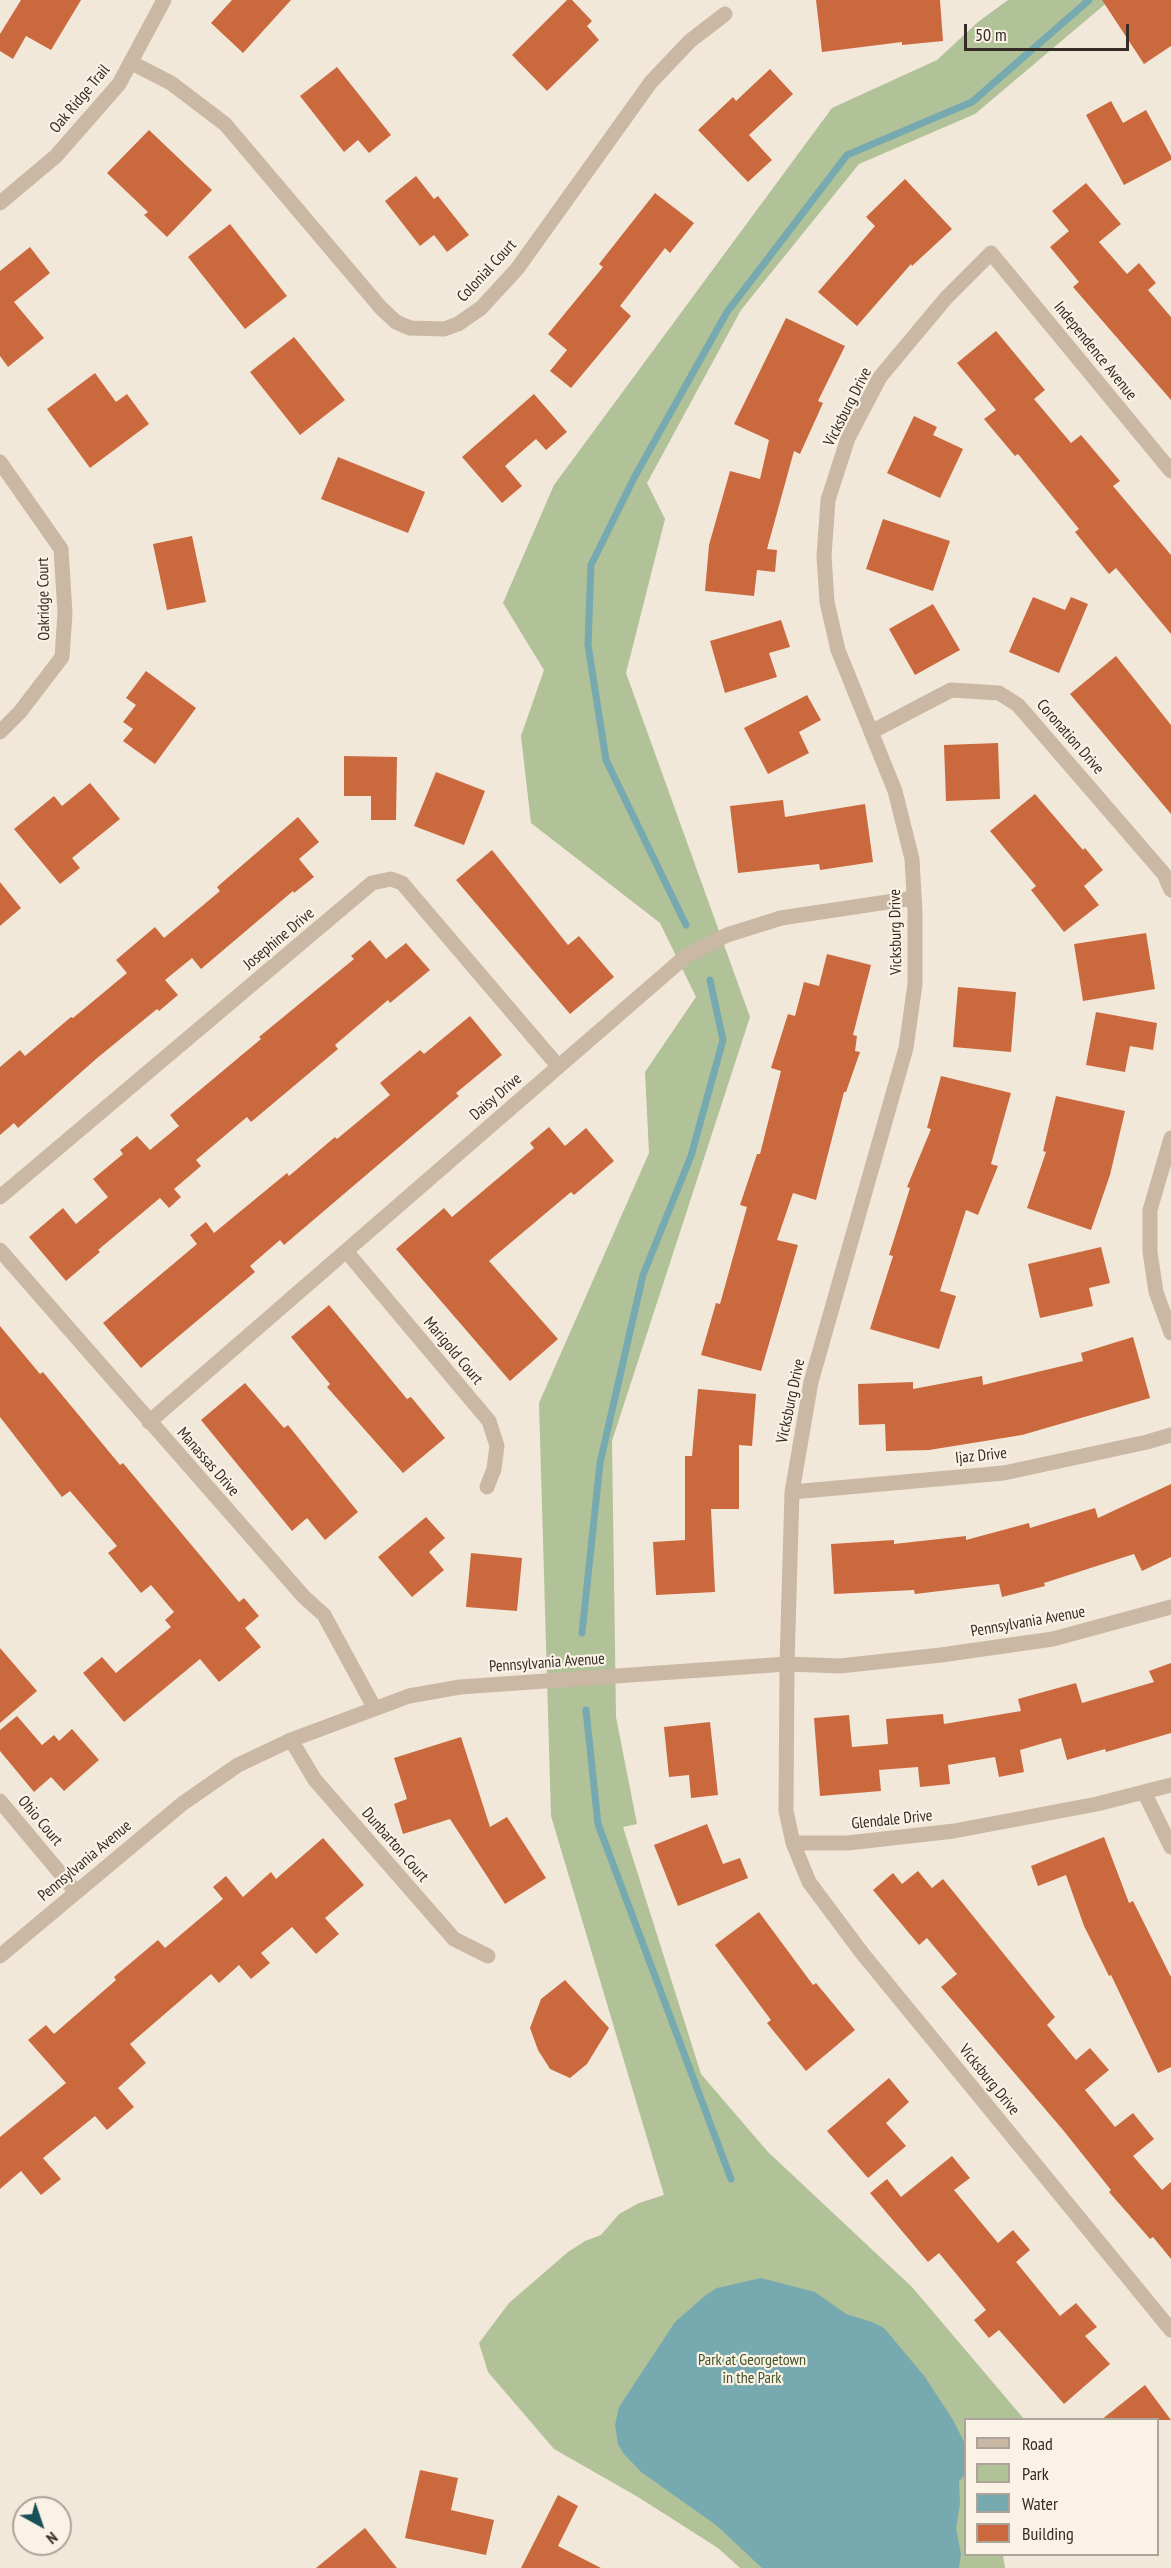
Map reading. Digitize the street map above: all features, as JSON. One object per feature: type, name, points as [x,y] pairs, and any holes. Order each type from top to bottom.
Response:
[{"type":"street","name":"Oak Ridge Trail","points":[[0,203],[56,156],[119,84],[164,0]]},
{"type":"street","name":"Colonial Court","points":[[132,63],[171,83],[225,124],[381,308],[396,322],[410,328],[444,329],[458,324],[481,308],[517,269],[651,82],[690,40],[725,14]]},
{"type":"street","name":"Independence Avenue","points":[[991,253],[1171,471]]},
{"type":"street","name":"Vicksburg Drive","points":[[787,1664],[792,1492],[812,1382],[906,1048],[915,984],[915,898],[912,859],[895,791],[838,650],[827,602],[824,556],[828,500],[848,438],[880,377],[946,298],[991,253]]},
{"type":"street","name":"Oakridge Court","points":[[0,462],[61,549],[65,614],[62,657],[20,712],[0,732]]},
{"type":"street","name":"Coronation Drive","points":[[871,732],[951,690],[999,693],[1018,705],[1164,874],[1171,890]]},
{"type":"street","name":"Josephine Drive","points":[[0,1197],[372,884],[382,881],[391,879],[402,883],[558,1066]]},
{"type":"street","name":"Daisy Drive","points":[[149,1422],[686,956],[727,935],[781,918],[915,898]]},
{"type":"street","points":[[1171,1138],[1149,1210],[1150,1252],[1156,1292],[1171,1333]]},
{"type":"street","name":"Manassas Drive","points":[[0,1250],[304,1597],[324,1615],[374,1707]]},
{"type":"street","name":"Marigold Court","points":[[346,1251],[489,1421],[497,1446],[494,1469],[488,1487]]},
{"type":"street","name":"Ijaz Drive","points":[[792,1492],[1004,1473],[1171,1435]]},
{"type":"street","name":"Pennsylvania Avenue","points":[[0,1956],[182,1804],[238,1765],[291,1740],[374,1707],[409,1696],[460,1687],[787,1664],[840,1666],[941,1655],[1042,1641],[1171,1607]]},
{"type":"street","points":[[787,1664],[786,1811],[793,1844]]},
{"type":"street","name":"Dunbarton Court","points":[[291,1740],[315,1780],[454,1939],[488,1956]]},
{"type":"street","name":"Glendale Drive","points":[[793,1844],[848,1843],[954,1831],[1097,1804],[1171,1785]]},
{"type":"street","points":[[1144,1792],[1171,1847]]},
{"type":"street","name":"Ohio Court","points":[[0,1802],[76,1892]]},
{"type":"street","name":"Vicksburg Drive","points":[[793,1844],[810,1882],[862,1953],[1171,2330]]},
{"type":"green space","name":"Park at Georgetown in the Park","points":[[1008,0],[1110,0],[975,114],[859,164],[741,310],[647,483],[665,519],[626,673],[750,1017],[612,1441],[616,1717],[637,1824],[623,1827],[701,2074],[768,2152],[912,2287],[1023,2418],[964,2418],[964,2556],[1003,2556],[1005,2568],[740,2568],[718,2548],[638,2497],[554,2449],[488,2372],[479,2343],[509,2303],[568,2252],[585,2241],[601,2235],[619,2214],[639,2203],[664,2195],[551,1816],[539,1403],[649,1153],[645,1072],[696,997],[660,923],[531,823],[521,736],[544,670],[503,603],[554,485],[832,108],[937,60],[978,22]]},
{"type":"water","points":[[761,2278],[815,2292],[846,2314],[884,2328],[925,2377],[953,2420],[964,2442],[964,2476],[959,2481],[960,2504],[956,2528],[961,2554],[959,2568],[762,2568],[716,2525],[641,2472],[623,2453],[618,2444],[615,2425],[619,2407],[675,2322],[717,2288]]},
{"type":"building","points":[[21,0],[81,0],[51,50],[26,36],[13,59],[0,51],[0,34]]},
{"type":"building","points":[[232,0],[291,0],[243,53],[211,23]]},
{"type":"building","points":[[567,0],[572,0],[592,21],[587,26],[599,40],[547,91],[512,55]]},
{"type":"building","points":[[816,0],[940,0],[943,41],[902,45],[902,42],[822,52]]},
{"type":"building","points":[[1102,0],[1171,0],[1171,46],[1144,64]]},
{"type":"building","points":[[337,67],[391,135],[369,153],[358,140],[344,152],[300,96]]},
{"type":"building","points":[[770,69],[793,94],[749,135],[772,160],[748,182],[698,130],[733,97],[736,101]]},
{"type":"building","points":[[1111,101],[1123,123],[1146,110],[1171,156],[1171,160],[1124,185],[1086,115]]},
{"type":"building","points":[[149,130],[212,190],[167,237],[144,215],[148,212],[107,173]]},
{"type":"building","points":[[416,176],[434,199],[438,196],[469,235],[447,252],[434,235],[420,246],[385,201]]},
{"type":"building","points":[[905,179],[952,229],[912,266],[911,264],[857,326],[818,292],[875,226],[866,217]]},
{"type":"building","points":[[1086,183],[1121,224],[1099,242],[1127,274],[1139,263],[1156,283],[1148,290],[1171,317],[1171,400],[1073,287],[1079,282],[1050,247],[1069,231],[1052,211]]},
{"type":"building","points":[[655,193],[694,223],[670,253],[665,248],[620,306],[631,316],[571,388],[550,371],[567,350],[548,334],[603,267],[599,264]]},
{"type":"building","points":[[230,224],[287,296],[245,329],[188,257]]},
{"type":"building","points":[[30,247],[50,273],[14,302],[44,338],[8,367],[0,356],[0,271]]},
{"type":"building","points":[[786,318],[845,346],[818,401],[823,403],[800,454],[794,451],[767,549],[777,550],[775,572],[757,570],[754,596],[705,591],[709,545],[730,471],[760,479],[769,440],[734,424]]},
{"type":"building","points":[[996,331],[1045,390],[1034,399],[1071,443],[1081,435],[1120,481],[1113,486],[1171,555],[1171,634],[1116,568],[1109,574],[1075,532],[1079,529],[1018,454],[1015,456],[984,419],[996,410],[957,363]]},
{"type":"building","points":[[294,337],[345,400],[300,435],[250,372]]},
{"type":"building","points":[[95,373],[116,402],[127,394],[149,424],[90,468],[47,409]]},
{"type":"building","points":[[534,394],[567,432],[546,450],[536,439],[505,466],[522,486],[502,503],[462,457]]},
{"type":"building","points":[[914,416],[937,427],[933,435],[963,449],[940,498],[887,473]]},
{"type":"building","points":[[338,457],[425,492],[408,533],[321,499]]},
{"type":"building","points":[[883,519],[950,541],[933,591],[866,569]]},
{"type":"building","points":[[192,536],[206,602],[167,610],[153,544]]},
{"type":"building","points":[[1033,597],[1065,610],[1071,597],[1088,604],[1059,673],[1009,652]]},
{"type":"building","points":[[933,604],[960,650],[915,675],[889,629]]},
{"type":"building","points":[[781,620],[790,647],[769,653],[777,677],[725,693],[710,641]]},
{"type":"building","points":[[1116,656],[1171,725],[1171,814],[1070,694]]},
{"type":"building","points":[[146,671],[196,708],[155,764],[123,741],[133,729],[123,722],[136,705],[126,698]]},
{"type":"building","points":[[807,695],[821,720],[799,732],[809,753],[768,774],[744,728]]},
{"type":"building","points":[[998,743],[1000,799],[946,801],[944,745]]},
{"type":"building","points":[[344,756],[397,757],[396,820],[371,820],[371,796],[344,796]]},
{"type":"building","points":[[436,772],[485,791],[464,845],[414,826]]},
{"type":"building","points":[[90,783],[120,819],[72,858],[80,868],[60,884],[14,829],[54,796],[62,806]]},
{"type":"building","points":[[1035,794],[1103,870],[1084,886],[1099,905],[1064,932],[1031,890],[1036,886],[990,831]]},
{"type":"building","points":[[783,800],[785,817],[865,804],[873,862],[820,870],[819,864],[738,873],[730,806]]},
{"type":"building","points":[[298,817],[319,842],[299,859],[314,877],[294,893],[293,891],[201,969],[192,958],[165,980],[178,995],[159,1011],[157,1009],[96,1059],[18,1128],[14,1123],[0,1135],[0,1067],[20,1050],[25,1056],[127,973],[116,960],[155,927],[164,938],[220,891],[217,887]]},
{"type":"building","points":[[492,850],[568,945],[579,936],[614,977],[570,1014],[456,880]]},
{"type":"building","points":[[0,882],[21,908],[0,926]]},
{"type":"building","points":[[1146,933],[1155,989],[1083,1001],[1074,944]]},
{"type":"building","points":[[370,940],[386,959],[406,943],[430,970],[390,1003],[388,1000],[335,1045],[338,1049],[251,1122],[247,1117],[196,1160],[201,1166],[174,1189],[181,1197],[169,1208],[160,1198],[98,1250],[100,1252],[66,1281],[29,1237],[63,1208],[76,1224],[108,1197],[93,1179],[123,1154],[120,1150],[137,1136],[150,1150],[179,1126],[170,1115],[261,1039],[259,1037],[354,959],[351,956]]},
{"type":"building","points":[[827,954],[871,965],[853,1035],[857,1036],[855,1051],[860,1052],[846,1092],[844,1092],[816,1200],[793,1193],[777,1240],[798,1245],[761,1371],[701,1355],[716,1303],[720,1304],[747,1207],[740,1205],[757,1154],[760,1154],[781,1071],[771,1068],[788,1014],[795,1016],[804,982],[819,986]]},
{"type":"building","points":[[958,987],[1016,992],[1011,1052],[953,1047]]},
{"type":"building","points":[[1096,1012],[1157,1023],[1153,1050],[1130,1046],[1125,1072],[1086,1065]]},
{"type":"building","points":[[470,1016],[502,1055],[456,1093],[459,1096],[284,1245],[280,1240],[250,1266],[255,1272],[141,1368],[103,1323],[197,1244],[190,1235],[206,1222],[214,1233],[287,1173],[289,1176],[335,1137],[337,1139],[390,1095],[380,1083],[420,1050],[424,1054]]},
{"type":"building","points":[[941,1076],[1011,1093],[991,1164],[998,1166],[978,1215],[966,1210],[940,1291],[956,1296],[939,1349],[870,1329],[893,1256],[889,1255],[910,1188],[907,1187],[931,1129],[927,1128]]},
{"type":"building","points":[[1056,1096],[1125,1111],[1110,1175],[1091,1230],[1027,1208],[1046,1152],[1043,1151]]},
{"type":"building","points":[[549,1127],[565,1146],[586,1128],[614,1161],[574,1195],[571,1192],[489,1261],[558,1339],[510,1381],[396,1249],[444,1208],[452,1217],[534,1148],[530,1143]]},
{"type":"building","points":[[1101,1247],[1110,1283],[1089,1288],[1093,1306],[1040,1318],[1028,1264]]},
{"type":"building","points":[[329,1305],[407,1399],[411,1397],[445,1438],[403,1473],[327,1387],[330,1384],[291,1337]]},
{"type":"building","points":[[0,1326],[40,1374],[43,1372],[120,1465],[123,1463],[239,1602],[244,1598],[259,1616],[245,1628],[261,1647],[219,1682],[200,1659],[124,1722],[83,1673],[102,1657],[116,1673],[171,1627],[165,1620],[174,1612],[151,1585],[141,1593],[108,1553],[117,1546],[70,1491],[62,1497],[0,1417]]},
{"type":"building","points":[[1133,1337],[1150,1398],[1022,1435],[929,1450],[886,1451],[885,1424],[859,1425],[858,1384],[913,1382],[913,1389],[982,1376],[983,1385],[1083,1361],[1081,1353]]},
{"type":"building","points":[[245,1383],[284,1428],[288,1425],[358,1512],[325,1540],[307,1518],[292,1531],[201,1420]]},
{"type":"building","points":[[698,1389],[756,1394],[752,1446],[739,1445],[739,1509],[711,1509],[715,1592],[656,1595],[653,1542],[685,1540],[685,1456],[692,1456]]},
{"type":"building","points":[[1171,1484],[1171,1557],[1142,1571],[1134,1554],[1044,1583],[1045,1586],[1002,1597],[999,1584],[915,1594],[914,1590],[834,1594],[831,1544],[894,1540],[894,1544],[966,1536],[966,1540],[1029,1523],[1030,1528],[1095,1508],[1098,1518]]},
{"type":"building","points":[[426,1517],[445,1538],[429,1552],[444,1570],[412,1597],[378,1557]]},
{"type":"building","points":[[471,1553],[522,1558],[517,1611],[466,1607]]},
{"type":"building","points":[[0,1648],[37,1691],[0,1723]]},
{"type":"building","points":[[1171,1663],[1171,1733],[1106,1752],[1105,1749],[1067,1760],[1061,1738],[1020,1750],[1024,1772],[999,1777],[995,1757],[948,1765],[950,1784],[920,1787],[918,1767],[879,1770],[881,1791],[820,1796],[814,1718],[849,1715],[852,1747],[888,1744],[886,1719],[943,1714],[944,1724],[1021,1711],[1018,1699],[1076,1683],[1082,1703],[1154,1682],[1149,1671]]},
{"type":"building","points":[[17,1716],[42,1745],[54,1735],[59,1741],[72,1729],[99,1760],[64,1791],[51,1777],[34,1792],[0,1751],[0,1730]]},
{"type":"building","points":[[710,1722],[718,1795],[691,1798],[689,1775],[669,1777],[664,1727]]},
{"type":"building","points":[[461,1737],[490,1827],[507,1817],[546,1878],[505,1904],[450,1819],[403,1834],[394,1804],[407,1799],[394,1758]]},
{"type":"building","points":[[707,1824],[723,1864],[740,1858],[748,1878],[678,1906],[654,1845]]},
{"type":"building","points":[[1104,1837],[1129,1903],[1133,1901],[1171,1977],[1171,2067],[1158,2073],[1111,1975],[1109,1976],[1084,1926],[1066,1875],[1038,1886],[1031,1866]]},
{"type":"building","points":[[323,1838],[364,1885],[325,1918],[339,1934],[316,1954],[292,1927],[261,1953],[270,1963],[251,1979],[239,1965],[219,1983],[211,1974],[130,2044],[146,2063],[118,2088],[134,2107],[107,2130],[95,2116],[43,2158],[61,2179],[41,2195],[21,2171],[0,2189],[0,2137],[66,2083],[28,2040],[46,2025],[54,2034],[116,1980],[114,1977],[158,1940],[165,1948],[223,1899],[213,1887],[226,1876],[243,1897],[271,1872],[276,1879]]},
{"type":"building","points":[[918,1871],[932,1888],[943,1879],[1055,2017],[1047,2025],[1076,2060],[1090,2048],[1109,2070],[1085,2090],[1115,2127],[1133,2113],[1154,2139],[1133,2156],[1162,2190],[1171,2182],[1171,2259],[1153,2237],[1150,2239],[1109,2192],[1111,2190],[1063,2130],[941,1987],[957,1974],[927,1938],[919,1945],[873,1890],[893,1873],[902,1884]]},
{"type":"building","points":[[759,1912],[813,1985],[816,1983],[855,2030],[806,2071],[767,2023],[771,2020],[715,1945]]},
{"type":"building","points":[[565,1980],[609,2028],[587,2064],[570,2078],[550,2069],[538,2050],[530,2028],[541,1999]]},
{"type":"building","points":[[889,2078],[909,2102],[886,2123],[906,2146],[868,2178],[827,2131]]},
{"type":"building","points":[[952,2156],[970,2178],[954,2190],[998,2243],[1013,2230],[1030,2250],[1016,2262],[1060,2316],[1076,2303],[1097,2327],[1085,2336],[1110,2364],[1064,2404],[999,2330],[989,2338],[974,2320],[986,2310],[939,2253],[928,2262],[870,2193],[887,2179],[901,2197]]},
{"type":"building","points":[[1145,2385],[1171,2420],[1159,2420],[1159,2418],[1104,2418]]},
{"type":"building","points":[[420,2470],[458,2478],[451,2510],[494,2520],[486,2555],[405,2538]]},
{"type":"building","points":[[558,2495],[578,2506],[558,2546],[601,2568],[521,2568]]},
{"type":"building","points":[[365,2528],[397,2568],[316,2568]]},
{"type":"waterway","points":[[686,925],[606,760],[588,645],[591,565],[635,476],[727,312],[847,155],[972,102],[1089,0]]},
{"type":"waterway","points":[[582,1633],[600,1463],[643,1275],[691,1156],[723,1040],[710,980]]},
{"type":"waterway","points":[[586,1710],[598,1824],[731,2179]]}]
